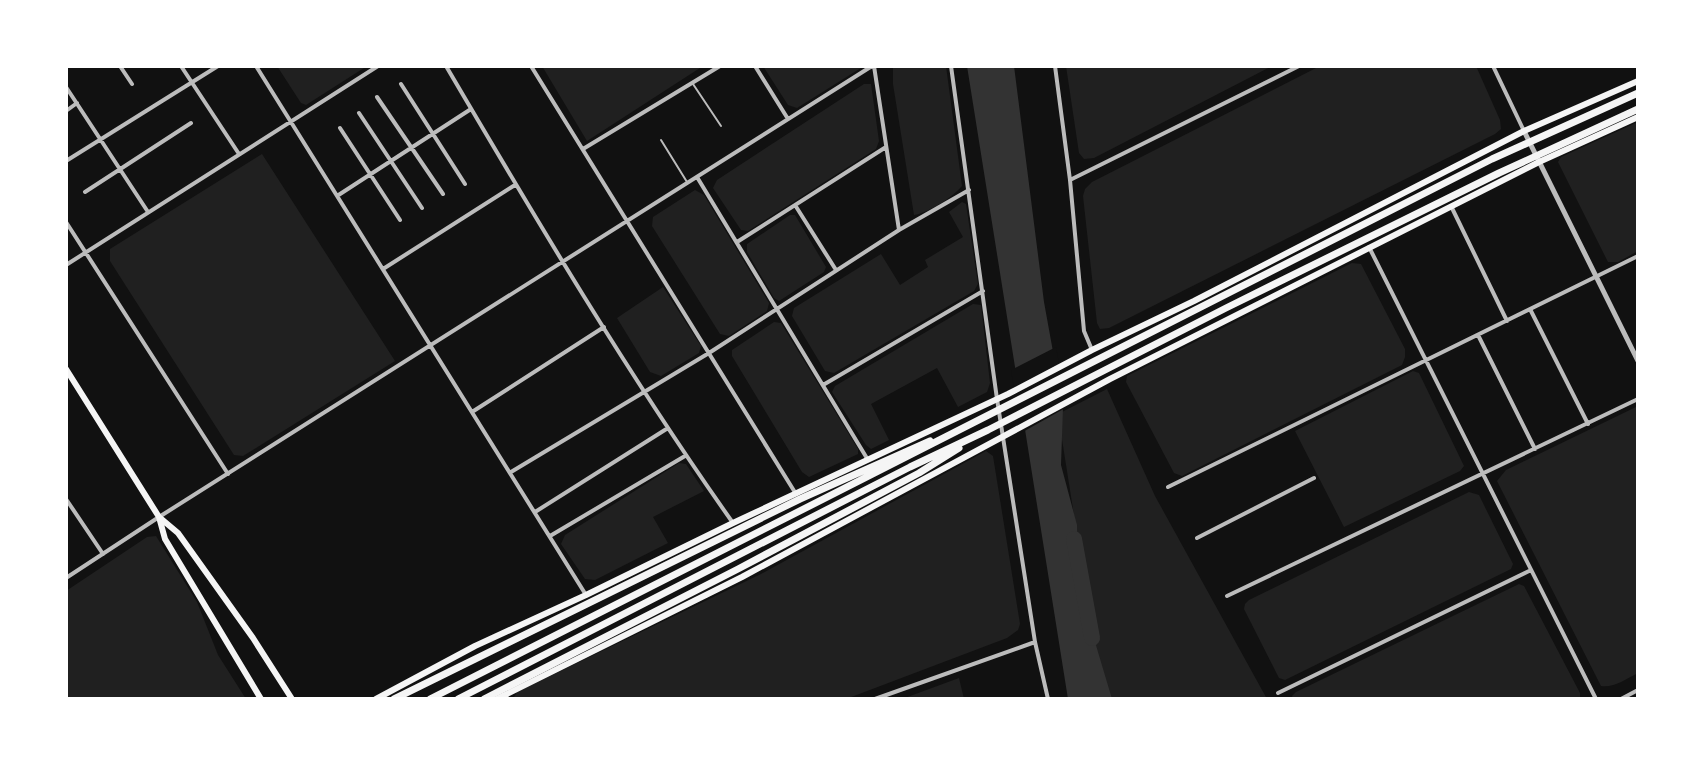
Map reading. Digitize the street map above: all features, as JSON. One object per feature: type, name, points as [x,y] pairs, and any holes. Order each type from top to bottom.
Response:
[{"type":"highway","points":[[430,699],[1492,159],[1638,93]]},
{"type":"highway","points":[[458,699],[1226,308],[1499,173],[1638,109]]},
{"type":"highway","points":[[394,699],[800,499],[984,419]]},
{"type":"highway","points":[[484,699],[919,473],[988,430]]},
{"type":"main road","points":[[376,699],[475,646],[997,399],[1524,131],[1638,81]]},
{"type":"main road","points":[[498,699],[742,577],[1020,426],[1369,247],[1539,162],[1638,117]]},
{"type":"main road","points":[[66,369],[159,517],[165,539],[261,699]]},
{"type":"main road","points":[[159,517],[178,533],[292,699]]},
{"type":"street","points":[[120,66],[132,84]]},
{"type":"street","points":[[181,66],[239,154]]},
{"type":"street","points":[[256,66],[586,595]]},
{"type":"street","points":[[66,265],[378,66]]},
{"type":"street","points":[[446,66],[515,185],[604,327],[686,456],[733,523]]},
{"type":"street","points":[[531,66],[796,494]]},
{"type":"street","points":[[583,149],[720,66]]},
{"type":"street","points":[[755,66],[788,119]]},
{"type":"street","points":[[66,578],[873,66],[899,230]]},
{"type":"street","points":[[951,66],[997,399],[1035,642],[1048,699]]},
{"type":"street","points":[[1055,66],[1070,180],[1084,331],[1092,350]]},
{"type":"street","points":[[1070,180],[1299,66]]},
{"type":"street","points":[[1493,66],[1638,361]]},
{"type":"street","points":[[66,161],[215,67]]},
{"type":"street","points":[[401,84],[465,184]]},
{"type":"street","points":[[66,87],[148,212]]},
{"type":"street","points":[[377,97],[443,194]]},
{"type":"street","points":[[66,111],[77,103]]},
{"type":"street","points":[[337,196],[471,109]]},
{"type":"street","points":[[359,113],[422,208]]},
{"type":"street","points":[[85,192],[191,123]]},
{"type":"street","points":[[340,128],[400,220]]},
{"type":"street","points":[[736,243],[886,147]]},
{"type":"street","points":[[697,177],[868,460]]},
{"type":"street","points":[[383,269],[515,185]]},
{"type":"street","points":[[510,473],[709,353],[899,230],[969,190]]},
{"type":"street","points":[[795,205],[836,270]]},
{"type":"street","points":[[1451,206],[1507,321]]},
{"type":"street","points":[[66,222],[228,474]]},
{"type":"street","points":[[1369,247],[1596,699]]},
{"type":"street","points":[[1168,487],[1638,256]]},
{"type":"street","points":[[823,385],[983,290]]},
{"type":"street","points":[[1530,309],[1588,424]]},
{"type":"street","points":[[472,412],[604,327]]},
{"type":"street","points":[[1478,335],[1535,449]]},
{"type":"street","points":[[1227,596],[1638,399]]},
{"type":"street","points":[[535,512],[668,428]]},
{"type":"street","points":[[550,536],[686,456]]},
{"type":"street","points":[[1197,538],[1314,478]]},
{"type":"street","points":[[66,499],[103,554]]},
{"type":"street","points":[[1278,693],[1531,570]]},
{"type":"street","points":[[875,699],[1035,642]]},
{"type":"street","points":[[1621,699],[1638,690]]},
{"type":"lane","points":[[692,83],[721,126]]},
{"type":"lane","points":[[661,140],[687,183]]},
{"type":"shaded area","points":[[277,66],[367,66],[306,105],[301,103]]},
{"type":"shaded area","points":[[542,66],[703,66],[587,141]]},
{"type":"shaded area","points":[[763,66],[864,66],[797,108],[788,105]]},
{"type":"shaded area","points":[[893,66],[946,66],[962,186],[940,204],[914,215],[893,84]]},
{"type":"shaded area","points":[[967,66],[1014,66],[1044,302],[1063,407],[1061,465],[1077,525],[1078,585],[1112,699],[1068,699]]},
{"type":"shaded area","points":[[1066,66],[1272,66],[1094,158],[1084,159],[1079,153]]},
{"type":"shaded area","points":[[1320,66],[1476,66],[1501,129],[1109,328],[1100,329],[1083,196],[1085,189],[1092,182]]},
{"type":"shaded area","points":[[864,84],[871,84],[879,141],[876,149],[748,231],[741,230],[713,188],[717,180]]},
{"type":"shaded area","points":[[1638,122],[1638,251],[1618,262],[1608,262],[1558,162],[1561,157]]},
{"type":"shaded area","points":[[262,154],[395,361],[243,456],[234,455],[110,261],[110,249]]},
{"type":"shaded area","points":[[695,190],[704,195],[769,303],[767,311],[729,336],[720,334],[652,226],[653,217]]},
{"type":"shaded area","points":[[962,202],[966,204],[978,284],[974,291],[834,373],[825,371],[792,316],[794,308],[881,254],[900,285],[928,267],[925,260],[963,237],[949,212]]},
{"type":"shaded area","points":[[790,215],[795,215],[826,267],[824,272],[779,301],[774,298],[747,252],[747,244]]},
{"type":"shaded area","points":[[1352,263],[1361,264],[1405,349],[1402,365],[1182,476],[1174,473],[1126,382],[1127,376]]},
{"type":"shaded area","points":[[663,287],[701,346],[699,353],[661,376],[650,372],[617,318]]},
{"type":"shaded area","points":[[973,304],[981,305],[990,383],[987,392],[958,407],[937,368],[871,404],[889,440],[871,449],[832,392],[835,386]]},
{"type":"shaded area","points":[[774,322],[781,323],[858,449],[858,454],[809,477],[802,472],[732,356],[732,350]]},
{"type":"shaded area","points":[[1413,371],[1419,373],[1464,466],[1460,471],[1344,527],[1295,431]]},
{"type":"shaded area","points":[[1107,389],[1155,496],[1267,699],[1103,699],[1058,414]]},
{"type":"shaded area","points":[[1636,407],[1638,673],[1615,684],[1601,686],[1497,481],[1506,470]]},
{"type":"shaded area","points":[[986,451],[993,456],[1020,624],[1018,630],[1007,638],[846,699],[513,699],[517,692],[761,574]]},
{"type":"shaded area","points":[[679,463],[686,464],[704,491],[653,517],[668,543],[595,580],[585,579],[561,544],[565,535]]},
{"type":"shaded area","points":[[1469,492],[1479,495],[1513,564],[1511,569],[1285,680],[1279,678],[1244,609],[1249,600]]},
{"type":"shaded area","points":[[156,536],[197,602],[218,655],[246,699],[66,699],[66,591],[147,537]]},
{"type":"shaded area","points":[[1519,584],[1524,586],[1580,693],[1580,699],[1293,699],[1296,692]]},
{"type":"shaded area","points":[[959,678],[964,699],[902,699]]},
{"type":"pier","points":[[1056,347],[1067,407],[1021,433],[1011,370]]},
{"type":"waterway","points":[[1074,539],[1092,638]]}]
